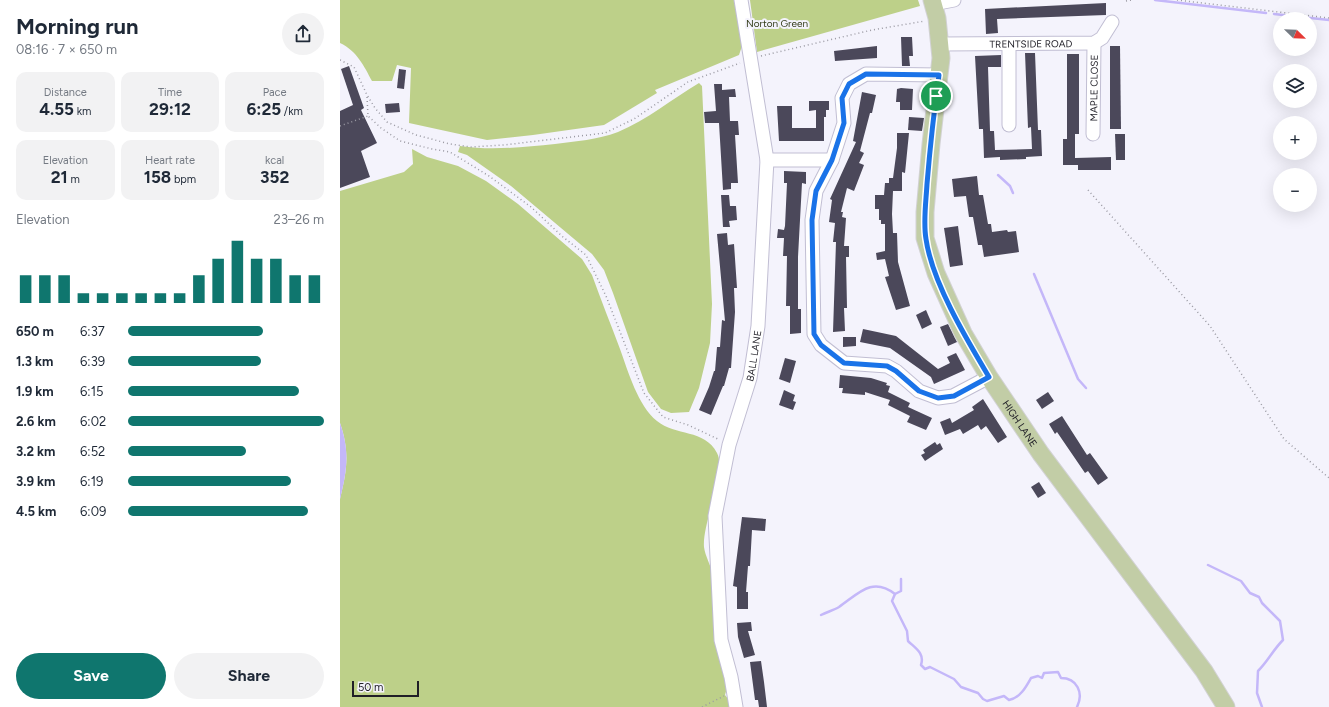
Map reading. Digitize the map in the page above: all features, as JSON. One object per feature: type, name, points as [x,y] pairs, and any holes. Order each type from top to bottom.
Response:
[{"type":"main road","name":"HIGH LANE","points":[[934,7],[940,44],[939,75],[925,212],[925,238],[936,273],[963,333],[989,377],[1041,454],[1204,671],[1226,707]]},
{"type":"street","name":"BALL LANE","points":[[736,707],[734,690],[722,640],[719,613],[719,569],[715,538],[717,499],[729,445],[750,378],[758,326],[767,160],[741,0]]},
{"type":"street","points":[[934,7],[954,0]]},
{"type":"street","points":[[1094,43],[1102,38],[1112,22]]},
{"type":"street","name":"TRENTSIDE ROAD","points":[[940,44],[1094,43]]},
{"type":"street","name":"MAPLE CLOSE","points":[[1093,134],[1094,43]]},
{"type":"street","points":[[1009,44],[1009,125]]},
{"type":"street","points":[[939,75],[866,74],[849,84],[842,98],[844,123],[832,160],[816,191],[812,220],[814,334],[821,345],[844,363],[887,366],[896,371],[919,391],[938,398],[954,396],[989,377]]},
{"type":"street","points":[[767,160],[832,160]]},
{"type":"path","points":[[1126,1],[1132,0]]},
{"type":"path","points":[[1176,0],[1329,18]]},
{"type":"path","points":[[340,60],[354,67],[367,96],[387,122],[416,135],[450,144],[471,146],[504,145],[606,133],[634,118],[688,82],[750,59],[872,30],[934,7]]},
{"type":"path","points":[[367,96],[368,116],[380,128],[400,142],[432,150],[450,152],[489,176],[531,207],[563,237],[586,255],[606,296],[644,393],[663,417],[688,425],[729,445]]},
{"type":"path","points":[[340,126],[368,116]]},
{"type":"path","points":[[1088,190],[1210,326],[1284,440],[1329,478]]},
{"type":"path","points":[[702,707],[734,690]]},
{"type":"green space","points":[[340,0],[734,0],[742,46],[739,55],[655,90],[657,93],[604,125],[487,140],[409,123],[411,68],[397,65],[392,81],[372,81],[363,64],[351,50],[340,43]]},
{"type":"green space","name":"Norton Green","points":[[750,0],[918,0],[920,6],[757,52]]},
{"type":"green space","points":[[699,83],[702,86],[712,304],[710,343],[699,388],[689,412],[671,413],[661,409],[648,392],[604,270],[592,254],[511,186],[467,155],[458,152],[460,146],[484,148],[519,147],[579,141],[610,135],[639,122]]},
{"type":"green space","points":[[412,149],[427,157],[458,166],[486,181],[518,204],[582,259],[592,275],[634,388],[644,407],[650,415],[664,426],[697,436],[705,440],[712,445],[717,453],[719,472],[704,537],[704,547],[711,570],[721,629],[728,684],[725,695],[729,700],[731,707],[340,707],[340,499],[346,470],[346,452],[340,423],[340,191],[404,172],[413,164]]},
{"type":"shaded area","points":[[340,423],[345,443],[346,470],[340,499]]},
{"type":"building","points":[[1106,3],[1106,15],[997,19],[998,33],[986,34],[985,9]]},
{"type":"building","points":[[901,37],[912,37],[913,56],[909,56],[910,66],[902,66]]},
{"type":"building","points":[[877,46],[877,58],[835,61],[834,51]]},
{"type":"building","points":[[1110,46],[1120,46],[1121,129],[1110,129]]},
{"type":"building","points":[[1025,53],[1035,53],[1038,130],[1041,130],[1042,156],[1026,157],[1026,159],[1000,160],[1000,157],[984,158],[983,129],[979,129],[975,56],[1001,55],[1001,67],[988,67],[990,131],[994,131],[995,150],[1032,149],[1031,127],[1028,128]]},
{"type":"building","points":[[1067,54],[1079,54],[1079,134],[1075,134],[1075,158],[1111,157],[1111,170],[1078,170],[1078,165],[1063,165],[1063,139],[1067,139]]},
{"type":"building","points":[[349,66],[364,108],[361,110],[377,143],[361,151],[370,177],[340,188],[340,111],[353,105],[341,69]]},
{"type":"building","points":[[399,69],[406,70],[404,89],[397,88]]},
{"type":"building","points":[[714,84],[722,84],[722,90],[735,89],[736,97],[729,97],[730,121],[738,121],[739,135],[735,135],[738,183],[731,183],[731,189],[723,190],[719,123],[705,123],[704,112],[716,111]]},
{"type":"building","points":[[897,89],[913,89],[912,110],[900,110],[900,102],[896,102]]},
{"type":"building","points":[[862,92],[876,95],[860,151],[864,153],[859,163],[864,165],[854,191],[847,188],[841,212],[843,212],[842,217],[846,218],[844,246],[849,246],[849,257],[846,257],[847,308],[844,308],[845,331],[833,332],[836,242],[833,242],[835,223],[829,222],[832,200],[830,199],[856,142],[853,141]]},
{"type":"building","points":[[809,101],[829,101],[829,110],[826,110],[826,117],[824,117],[824,141],[779,141],[777,106],[792,106],[792,128],[816,128],[816,110],[809,111]]},
{"type":"building","points":[[399,103],[400,112],[386,113],[385,104]]},
{"type":"building","points":[[909,117],[924,118],[922,131],[908,130]]},
{"type":"building","points":[[897,133],[909,133],[905,173],[902,172],[902,191],[893,191],[892,214],[893,233],[897,233],[898,262],[910,306],[896,310],[885,277],[889,276],[885,259],[877,260],[876,253],[885,251],[885,224],[881,224],[881,220],[879,220],[879,209],[875,209],[875,195],[884,195],[885,183],[889,183],[889,178],[893,178],[897,148]]},
{"type":"building","points":[[1115,134],[1125,134],[1125,160],[1116,160]]},
{"type":"building","points":[[784,171],[806,172],[806,184],[802,183],[798,257],[798,309],[801,309],[801,333],[790,334],[790,306],[786,306],[787,256],[783,256],[784,238],[777,238],[778,229],[784,230],[785,226],[787,183],[784,183]]},
{"type":"building","points":[[977,176],[979,195],[983,195],[988,224],[991,224],[992,232],[1007,230],[1008,232],[1016,231],[1019,252],[984,257],[982,245],[978,245],[973,217],[969,217],[966,196],[954,197],[952,179]]},
{"type":"building","points":[[721,195],[729,195],[730,206],[736,206],[737,220],[729,221],[730,227],[723,227]]},
{"type":"building","points":[[958,226],[963,265],[950,267],[944,228]]},
{"type":"building","points":[[727,233],[728,245],[734,244],[737,288],[734,288],[735,312],[731,368],[729,368],[724,386],[711,415],[699,410],[715,371],[717,347],[720,347],[722,320],[725,321],[717,234]]},
{"type":"building","points":[[926,310],[932,324],[922,329],[916,315]]},
{"type":"building","points":[[948,324],[957,342],[948,346],[940,327]]},
{"type":"building","points":[[863,329],[896,336],[938,369],[950,363],[947,357],[956,353],[965,370],[934,384],[931,377],[890,348],[860,342]]},
{"type":"building","points":[[843,337],[856,337],[856,346],[843,347]]},
{"type":"building","points":[[785,358],[796,361],[790,383],[779,379]]},
{"type":"building","points":[[840,375],[871,378],[887,383],[886,385],[890,386],[888,392],[910,403],[908,407],[932,418],[926,430],[907,422],[910,416],[888,405],[890,400],[865,392],[865,395],[842,393],[843,388],[839,388]]},
{"type":"building","points":[[784,390],[795,395],[793,401],[796,402],[793,410],[779,405]]},
{"type":"building","points":[[1048,392],[1054,401],[1042,409],[1036,400]]},
{"type":"building","points":[[983,399],[1007,437],[998,443],[986,426],[981,430],[978,425],[963,434],[960,429],[945,435],[940,422],[950,418],[952,423],[974,410],[972,407]]},
{"type":"building","points":[[1062,416],[1087,455],[1090,453],[1108,478],[1098,485],[1088,471],[1085,473],[1057,432],[1055,434],[1049,424]]},
{"type":"building","points":[[935,442],[937,445],[940,443],[943,449],[925,461],[921,455],[925,453],[923,450]]},
{"type":"building","points":[[1039,482],[1046,493],[1038,498],[1031,487]]},
{"type":"building","points":[[742,517],[766,519],[765,531],[752,530],[750,566],[748,566],[746,592],[748,592],[748,609],[737,609],[737,587],[733,586]]},
{"type":"building","points":[[751,622],[752,631],[748,631],[755,655],[744,658],[738,637],[737,623]]},
{"type":"building","points":[[761,661],[767,707],[759,707],[758,700],[755,700],[750,662]]},
{"type":"waterway","points":[[1155,0],[1266,13]]},
{"type":"waterway","points":[[1317,19],[1329,20]]},
{"type":"waterway","points":[[998,175],[1010,186],[1013,193]]},
{"type":"waterway","points":[[1034,274],[1078,379],[1086,388]]},
{"type":"waterway","points":[[1208,565],[1241,581],[1250,593],[1259,597],[1262,603],[1280,621],[1283,640],[1258,671],[1257,693],[1262,707]]},
{"type":"waterway","points":[[901,579],[901,591],[895,594],[892,601],[907,631],[908,641],[922,657],[921,665],[925,669],[930,667],[954,679],[961,687],[978,693],[987,701],[1004,696],[1009,700],[1013,699],[1022,692],[1031,678],[1038,676],[1042,678],[1044,673],[1058,672],[1061,678],[1075,683],[1078,687],[1080,697],[1077,707]]},
{"type":"waterway","points":[[821,615],[839,607],[859,592],[872,587],[887,589],[895,594]]},
{"type":"route","points":[[866,74],[939,75],[936,96],[925,212],[925,238],[936,273],[963,333],[989,377],[954,396],[938,398],[919,391],[896,371],[887,366],[844,363],[821,345],[814,334],[812,220],[816,191],[832,160],[844,123],[842,98],[849,84],[866,74]]}]
